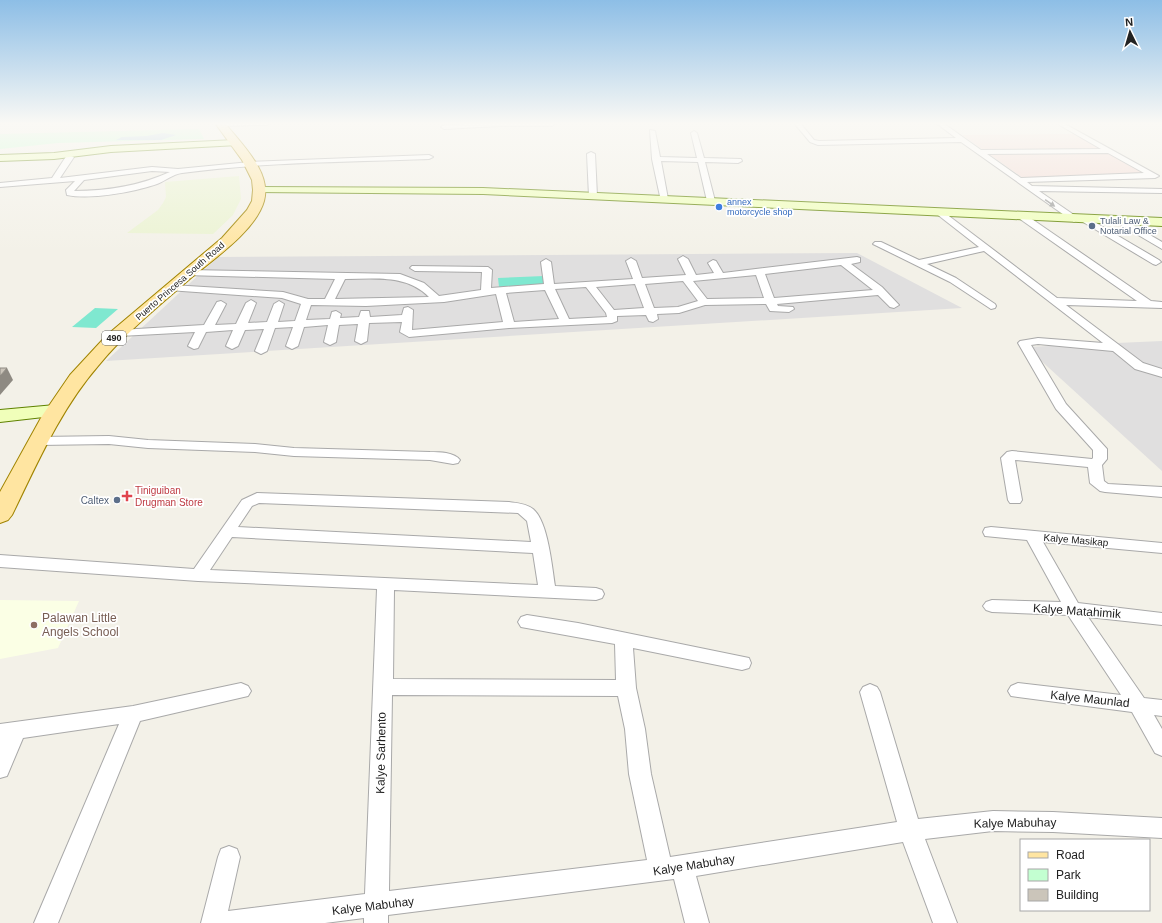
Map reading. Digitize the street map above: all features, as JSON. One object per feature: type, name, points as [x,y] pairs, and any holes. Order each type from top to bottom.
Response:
[{"type":"main road","points":[[251,166],[260,190]]},
{"type":"main road","name":"Puerto Princesa South Road","points":[[0,515],[52,417],[90,362],[120,333],[244,223],[256,206],[260,190]]},
{"type":"street","points":[[55,180],[64,166]]},
{"type":"street","points":[[0,185],[82,178],[137,171],[165,169],[178,171],[229,166]]},
{"type":"street","points":[[592,166],[593,196]]},
{"type":"street","points":[[657,166],[664,199]]},
{"type":"street","points":[[701,166],[711,201]]},
{"type":"street","points":[[999,166],[1030,188],[1080,219],[1156,262]]},
{"type":"street","points":[[1138,166],[1162,180]]},
{"type":"street","points":[[82,178],[70,190],[70,193],[94,193],[131,188],[154,182],[178,171]]},
{"type":"street","points":[[1018,180],[1154,175]]},
{"type":"street","points":[[1030,188],[1162,191]]},
{"type":"street","points":[[260,190],[482,191],[1162,222]]},
{"type":"street","points":[[941,213],[1140,366],[1162,373]]},
{"type":"street","points":[[1023,216],[1148,304]]},
{"type":"street","points":[[1119,220],[1162,246]]},
{"type":"street","points":[[878,244],[953,280],[991,306]]},
{"type":"street","points":[[918,263],[985,248]]},
{"type":"street","points":[[683,259],[689,277],[704,302]]},
{"type":"street","points":[[172,288],[283,295],[307,302],[366,303],[436,299],[500,290],[720,276],[857,260]]},
{"type":"street","points":[[631,261],[651,316]]},
{"type":"street","points":[[546,262],[548,287],[566,323]]},
{"type":"street","points":[[713,262],[720,276]]},
{"type":"street","points":[[843,262],[881,292],[894,305]]},
{"type":"street","points":[[410,279],[416,265],[485,269],[487,270],[486,292]]},
{"type":"street","points":[[760,272],[770,301],[776,310],[789,310]]},
{"type":"street","points":[[188,273],[410,279],[429,292],[436,299]]},
{"type":"street","points":[[330,342],[334,323],[334,302],[341,276]]},
{"type":"street","points":[[408,301],[406,332],[409,334],[509,325],[608,321],[613,319],[611,313],[589,284]]},
{"type":"street","points":[[500,290],[509,325]]},
{"type":"street","points":[[611,313],[651,316],[679,310],[704,302],[770,301],[881,292]]},
{"type":"street","points":[[1055,301],[1162,305]]},
{"type":"street","points":[[292,346],[307,302]]},
{"type":"street","points":[[232,346],[251,303]]},
{"type":"street","points":[[361,341],[366,303]]},
{"type":"street","points":[[194,346],[221,304]]},
{"type":"street","points":[[261,351],[279,304]]},
{"type":"street","points":[[120,333],[364,322],[408,318]]},
{"type":"street","points":[[1095,464],[1100,459],[1100,449],[1061,406],[1024,343],[1038,341],[1116,348]]},
{"type":"street","points":[[0,416],[52,417]]},
{"type":"street","points":[[0,426],[52,417]]},
{"type":"street","points":[[39,441],[109,440],[148,444],[255,448],[294,452],[430,456],[453,460]]},
{"type":"street","points":[[1015,500],[1008,458],[1012,455],[1095,464]]},
{"type":"street","points":[[1095,464],[1097,484],[1100,486],[1105,488],[1162,492]]},
{"type":"street","points":[[198,575],[247,503],[257,498],[509,507],[523,509],[529,512],[535,521],[548,592]]},
{"type":"street","points":[[227,532],[540,548]]},
{"type":"street","name":"Kalye Masikap","points":[[991,532],[1162,548]]},
{"type":"street","points":[[1032,536],[1073,609],[1137,704],[1162,747]]},
{"type":"street","points":[[0,561],[198,575],[596,594]]},
{"type":"street","name":"Kalye Sarhento","points":[[377,914],[386,584]]},
{"type":"street","name":"Kalye Matahimik","points":[[992,606],[1073,609],[1162,619]]},
{"type":"street","points":[[527,622],[624,639],[742,663]]},
{"type":"street","points":[[624,639],[626,688],[635,729],[640,774],[671,869],[698,923]]},
{"type":"street","points":[[383,687],[626,688]]},
{"type":"street","points":[[0,769],[8,731],[133,714],[241,691]]},
{"type":"street","name":"Kalye Maunlad","points":[[1018,691],[1162,708]]},
{"type":"street","points":[[870,692],[910,830],[945,923]]},
{"type":"street","points":[[46,923],[133,714]]},
{"type":"street","name":"Kalye Mabuhay","points":[[226,923],[377,914],[671,869],[910,830],[993,821],[1053,822],[1162,828]]},
{"type":"street","points":[[213,923],[229,857]]},
{"type":"shaded area","points":[[1006,166],[1134,166],[1148,174],[1023,178]]},
{"type":"shaded area","points":[[239,176],[241,199],[233,215],[213,234],[127,233],[158,210],[166,197],[165,182]]},
{"type":"shaded area","points":[[857,253],[962,308],[106,361],[218,257]]},
{"type":"shaded area","points":[[1162,341],[1162,471],[1026,347]]},
{"type":"shaded area","name":"Palawan Little Angels School","points":[[0,600],[79,601],[58,648],[0,659]]},
{"type":"green space","points":[[544,276],[545,285],[499,287],[498,278]]},
{"type":"green space","points":[[95,308],[118,309],[96,328],[72,327]]},
{"type":"building","points":[[0,368],[7,368],[0,376]]},
{"type":"place","name":"annex motorcycle shop","points":[[719,207]]},
{"type":"place","name":"Tulali Law & Notarial Office","points":[[1092,226]]},
{"type":"place","name":"Tiniguiban Drugman Store","points":[[127,496]]},
{"type":"place","name":"Caltex","points":[[117,500]]},
{"type":"place","name":"Palawan Little Angels School","points":[[34,625]]}]
